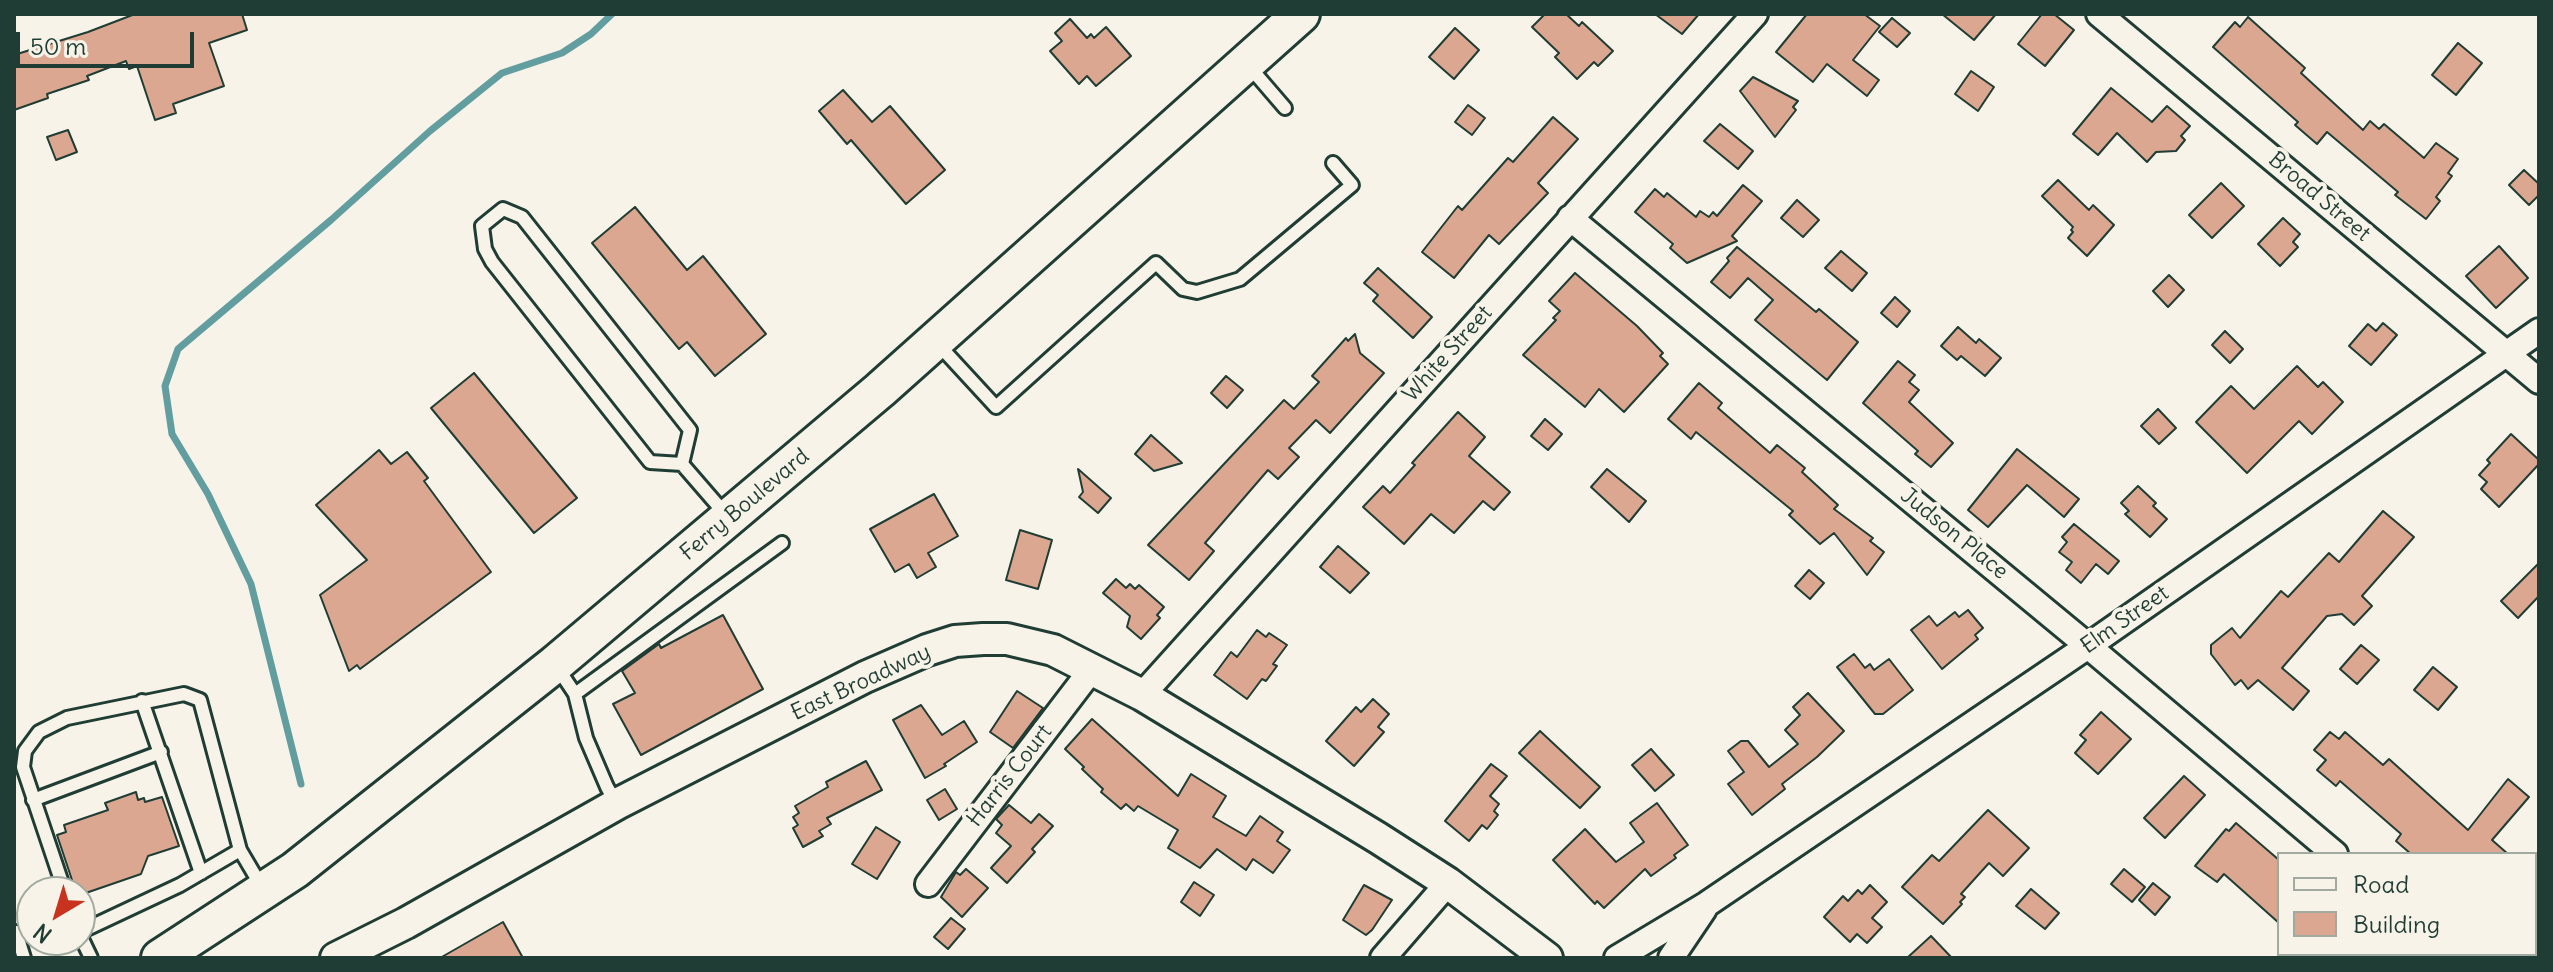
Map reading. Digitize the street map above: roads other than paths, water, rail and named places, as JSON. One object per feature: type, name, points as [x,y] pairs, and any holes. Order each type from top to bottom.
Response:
[{"type":"main road","name":"Ferry Boulevard","points":[[170,955],[295,870],[555,664],[935,341],[1301,14]]},
{"type":"street","name":"White Street","points":[[1142,695],[1755,14]]},
{"type":"street","name":"Broad Street","points":[[2099,14],[2539,381]]},
{"type":"street","name":"Judson Place","points":[[1570,218],[2333,852]]},
{"type":"street","name":"Elm Street","points":[[1617,958],[1707,904],[2088,646],[2539,331]]},
{"type":"street","name":"East Broadway","points":[[336,958],[406,923],[617,804],[865,677],[955,641],[1007,639],[1033,644],[1142,695],[1448,883],[1547,958]]},
{"type":"street","name":"Harris Court","points":[[928,884],[1092,669]]},
{"type":"street","points":[[1383,958],[1448,883]]},
{"type":"street","name":"Elm Street","points":[[1671,958],[1707,904]]},
{"type":"lane","points":[[1246,64],[1285,108]]},
{"type":"lane","points":[[935,341],[996,407],[1156,263],[1183,289],[1197,292],[1240,279],[1352,185],[1333,163]]},
{"type":"lane","points":[[682,464],[690,430],[522,217],[503,209],[482,226],[485,249],[492,262],[650,462],[682,464],[729,518]]},
{"type":"lane","points":[[575,694],[782,543]]},
{"type":"lane","points":[[555,664],[575,694],[586,738],[617,804]]},
{"type":"lane","points":[[59,876],[23,767],[25,751],[39,732],[67,718],[184,694],[200,700],[240,850],[263,890]]},
{"type":"lane","points":[[142,701],[201,873]]},
{"type":"lane","points":[[33,800],[161,752]]},
{"type":"lane","points":[[96,925],[240,850]]},
{"type":"lane","points":[[14,933],[24,958]]},
{"type":"waterway","points":[[301,784],[251,584],[208,494],[172,434],[165,386],[178,349],[331,220],[430,131],[502,73],[562,53],[591,34],[612,14]]}]
